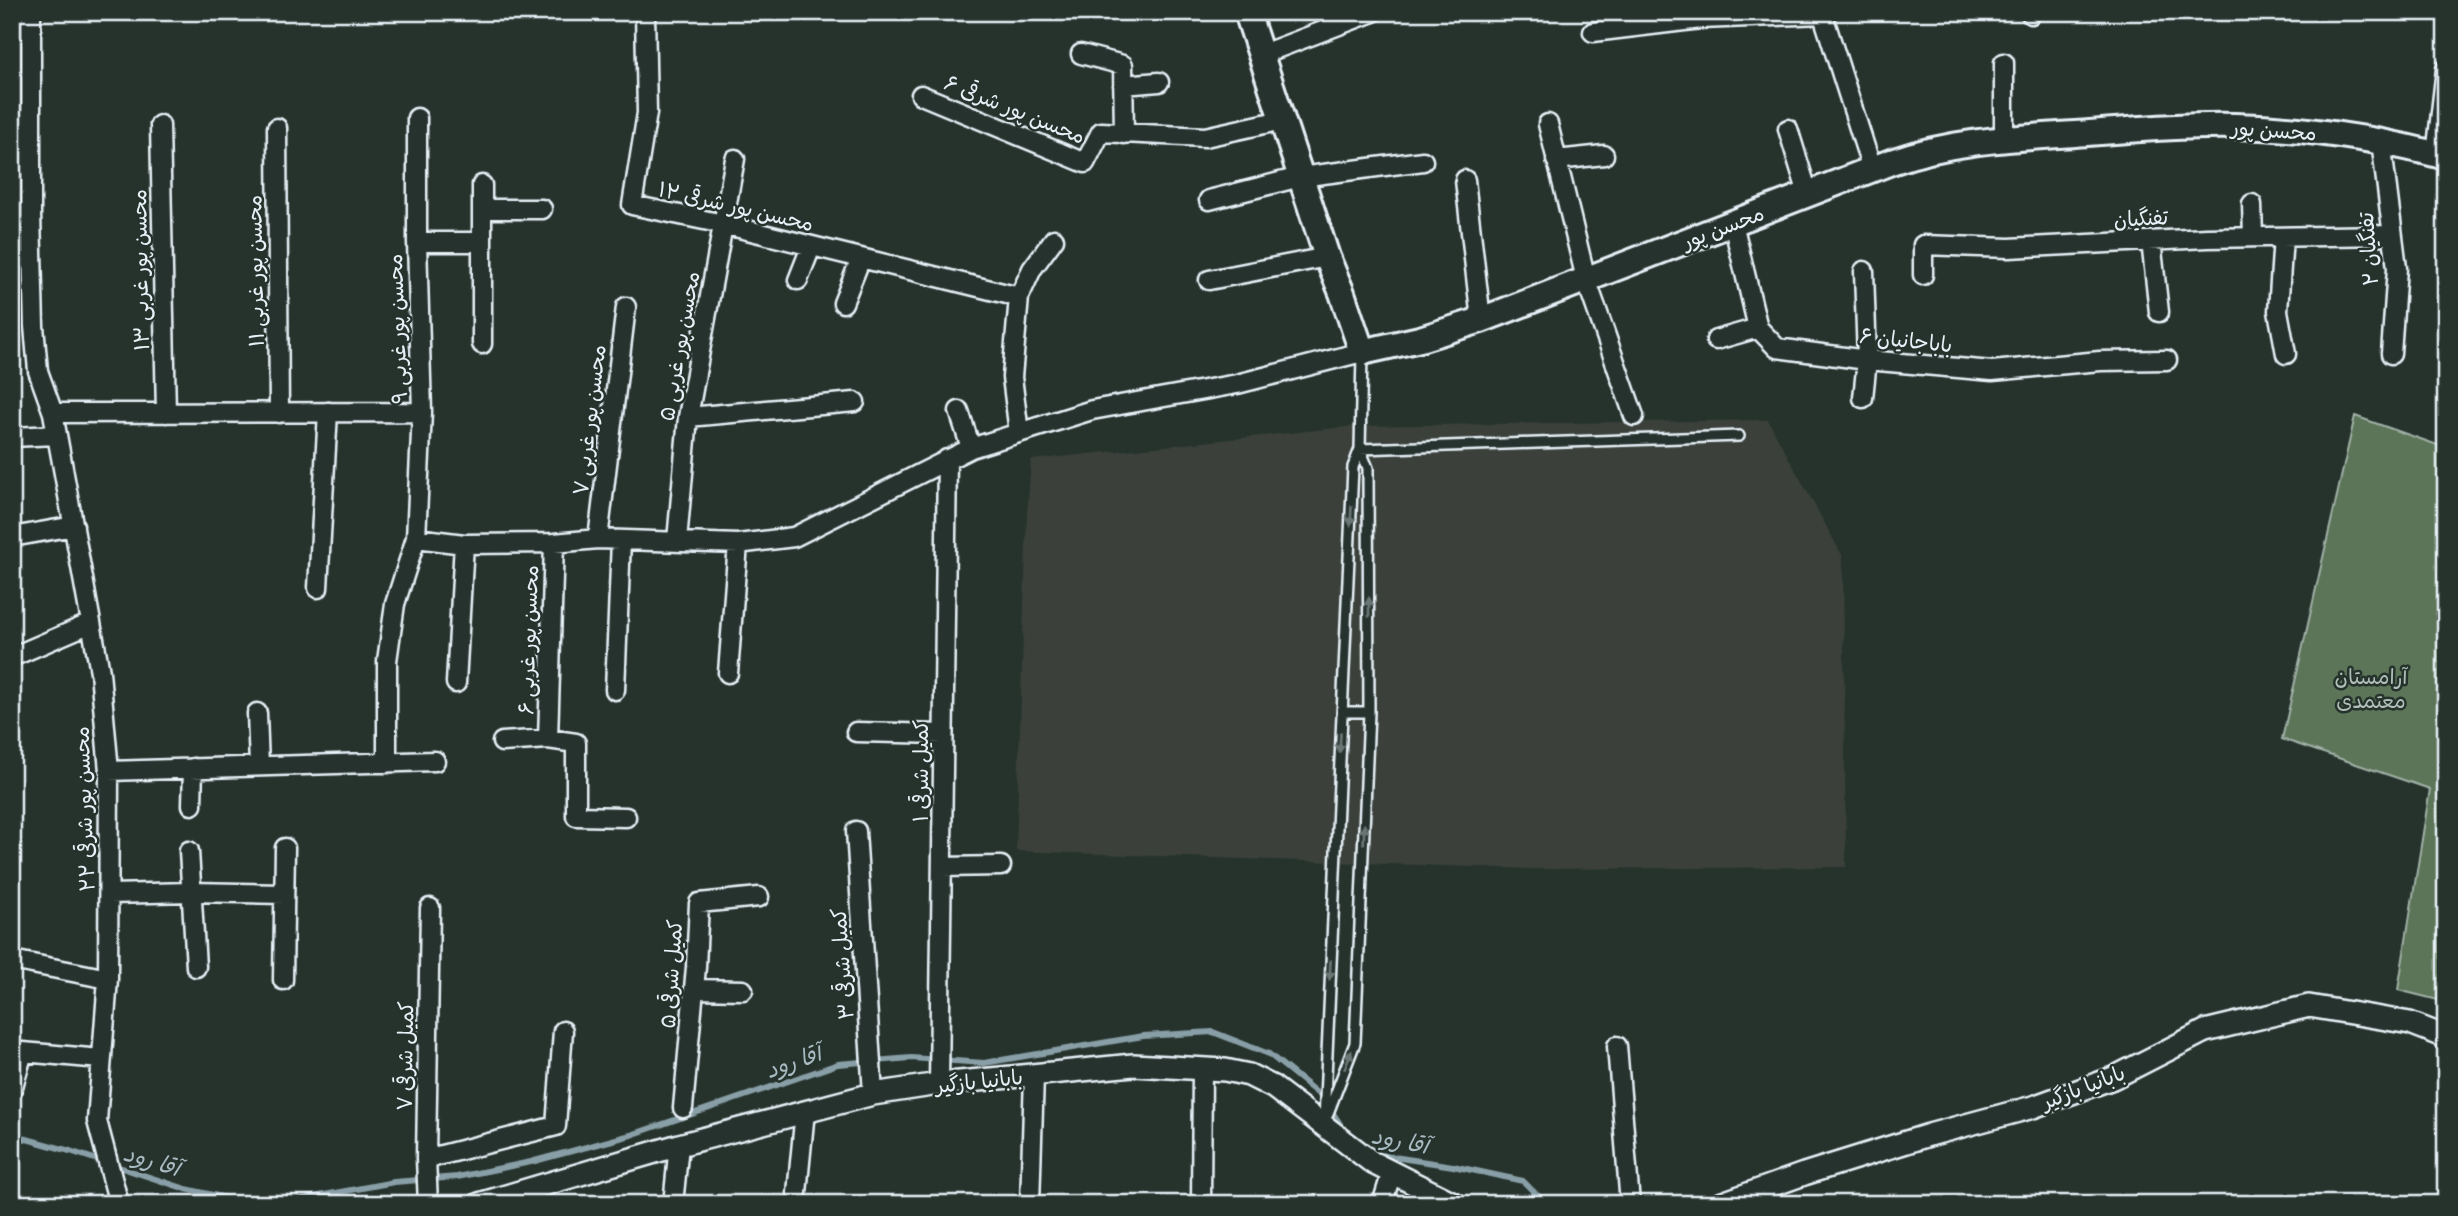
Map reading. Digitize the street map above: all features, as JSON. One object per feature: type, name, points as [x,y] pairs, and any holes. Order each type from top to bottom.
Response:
[{"type":"main road","points":[[1247,12],[1326,257],[1342,293],[1362,352]]},
{"type":"main road","name":"محسن پور","points":[[1362,352],[1420,339],[1481,320],[1872,169],[1933,149],[2004,139],[2156,128],[2236,126],[2296,130],[2381,142],[2441,156]]},
{"type":"street","name":"محسن پور شرقی ۲۲","points":[[31,12],[34,326],[38,370],[53,413],[100,672],[109,771],[108,979],[97,1121],[119,1204]]},
{"type":"street","name":"محسن پور شرقی ۱۲","points":[[645,12],[647,113],[632,205],[723,224],[1019,297]]},
{"type":"street","points":[[1261,55],[1373,12]]},
{"type":"street","points":[[1593,32],[1702,19],[1822,13],[1872,169]]},
{"type":"street","points":[[1082,54],[1123,65],[1124,134]]},
{"type":"street","points":[[2004,63],[2004,139]]},
{"type":"street","points":[[2441,156],[2446,69]]},
{"type":"street","points":[[1123,85],[1159,82]]},
{"type":"street","name":"محسن پور شرقی ۶","points":[[921,95],[1085,163],[1101,132],[1205,137],[1282,120]]},
{"type":"street","name":"محسن پور غربی ۹","points":[[387,763],[387,662],[395,604],[416,538],[422,412],[417,242],[417,118]]},
{"type":"street","points":[[1548,124],[1586,279],[1634,416]]},
{"type":"street","name":"محسن پور غربی ۱۳","points":[[160,125],[166,413]]},
{"type":"street","name":"محسن پور غربی ۱۱","points":[[277,128],[279,413]]},
{"type":"street","points":[[1788,129],[1808,194]]},
{"type":"street","name":"تفنگیان ۲","points":[[2381,142],[2396,268],[2391,354]]},
{"type":"street","points":[[1556,160],[1604,155]]},
{"type":"street","name":"محسن پور غربی ۵","points":[[677,541],[688,417],[735,159]]},
{"type":"street","points":[[1209,200],[1300,177],[1423,160]]},
{"type":"street","points":[[1465,180],[1481,320]]},
{"type":"street","points":[[482,185],[482,344]]},
{"type":"street","points":[[2252,204],[2253,237]]},
{"type":"street","points":[[482,209],[542,209]]},
{"type":"street","points":[[1716,340],[1758,328],[1733,223]]},
{"type":"street","name":"تفنگیان","points":[[1923,275],[1923,245],[2009,248],[2253,237],[2391,235]]},
{"type":"street","points":[[2283,237],[2278,311],[2286,354]]},
{"type":"street","points":[[1019,433],[1012,377],[1019,297],[1032,269],[1054,239]]},
{"type":"street","points":[[2151,241],[2159,312]]},
{"type":"street","points":[[417,242],[482,242]]},
{"type":"street","points":[[798,280],[811,247]]},
{"type":"street","points":[[1209,280],[1326,257]]},
{"type":"street","points":[[843,303],[861,258]]},
{"type":"street","points":[[1863,398],[1867,360],[1864,271]]},
{"type":"street","name":"محسن پور غربی ۷","points":[[598,539],[626,307]]},
{"type":"street","name":"باباجانیان ۶","points":[[1758,328],[1777,348],[1867,360],[1992,371],[2100,361],[2167,360]]},
{"type":"street","points":[[416,538],[464,544],[554,543],[598,539],[738,544],[794,537],[971,448],[1092,410],[1237,384],[1362,352]]},
{"type":"street","points":[[688,417],[855,402]]},
{"type":"street","points":[[959,411],[971,448]]},
{"type":"street","points":[[318,588],[328,412]]},
{"type":"street","points":[[53,413],[422,412]]},
{"type":"street","points":[[12,438],[56,435]]},
{"type":"street","name":"کمیل شرقی ۱","points":[[939,1084],[947,459]]},
{"type":"street","points":[[12,537],[74,526]]},
{"type":"street","points":[[615,690],[621,540]]},
{"type":"street","name":"محسن پور غربی ۶","points":[[548,739],[554,543]]},
{"type":"street","points":[[456,683],[464,544]]},
{"type":"street","points":[[728,673],[738,544]]},
{"type":"street","points":[[12,657],[91,623]]},
{"type":"street","points":[[257,713],[259,766]]},
{"type":"street","points":[[856,732],[943,734]]},
{"type":"street","points":[[502,742],[548,739],[576,743],[576,816],[626,817]]},
{"type":"street","points":[[109,771],[435,761]]},
{"type":"street","points":[[192,805],[193,768]]},
{"type":"street","name":"کمیل شرقی ۳","points":[[856,831],[873,1094]]},
{"type":"street","points":[[284,980],[285,848]]},
{"type":"street","points":[[189,850],[196,967]]},
{"type":"street","points":[[942,867],[1002,866]]},
{"type":"street","points":[[110,894],[285,894]]},
{"type":"street","name":"کمیل شرقی ۵","points":[[683,1108],[699,903],[759,897]]},
{"type":"street","name":"کمیل شرقی ۷","points":[[426,1182],[430,908]]},
{"type":"street","points":[[12,960],[108,979]]},
{"type":"street","points":[[694,989],[743,990]]},
{"type":"street","name":"بابانیا بازگیر","points":[[1720,1204],[1829,1166],[2056,1099],[2113,1078],[2205,1031],[2309,1006],[2410,1023],[2446,1037]]},
{"type":"street","points":[[426,1182],[556,1126],[564,1031]]},
{"type":"street","points":[[1617,1046],[1630,1204]]},
{"type":"street","points":[[12,1090],[23,1052],[100,1059]]},
{"type":"street","name":"بابانیا بازگیر","points":[[479,1204],[679,1145],[873,1094],[939,1084],[1133,1065],[1225,1070],[1249,1075],[1273,1087],[1373,1163],[1455,1204]]},
{"type":"street","points":[[1201,1204],[1202,1069]]},
{"type":"street","points":[[1030,1204],[1034,1075]]},
{"type":"street","points":[[797,1193],[804,1111]]},
{"type":"street","points":[[673,1204],[679,1145]]},
{"type":"street","points":[[1382,1204],[1392,1172]]},
{"type":"lane","points":[[1324,1124],[1353,467],[1360,449],[1362,352]]},
{"type":"lane","points":[[1360,449],[1739,436]]},
{"type":"lane","points":[[1324,1124],[1355,1043],[1369,712],[1368,468],[1360,449]]},
{"type":"lane","points":[[1342,712],[1369,712]]},
{"type":"shaded area","points":[[1768,420],[1843,557],[1846,867],[1535,869],[1016,851],[1031,460],[1356,426]]},
{"type":"green space","name":"آرامستان معتمدی","points":[[2355,416],[2446,448],[2446,1002],[2398,990],[2430,789],[2282,739]]},
{"type":"waterway","name":"آقا رود","points":[[12,1135],[186,1189],[244,1202],[287,1202],[394,1182],[457,1177],[531,1162],[631,1135],[838,1064],[911,1058],[984,1063],[1143,1036],[1213,1032],[1269,1054],[1322,1097],[1346,1133]]},
{"type":"waterway","name":"آقا رود","points":[[1374,1154],[1453,1166],[1523,1181],[1546,1204]]}]
